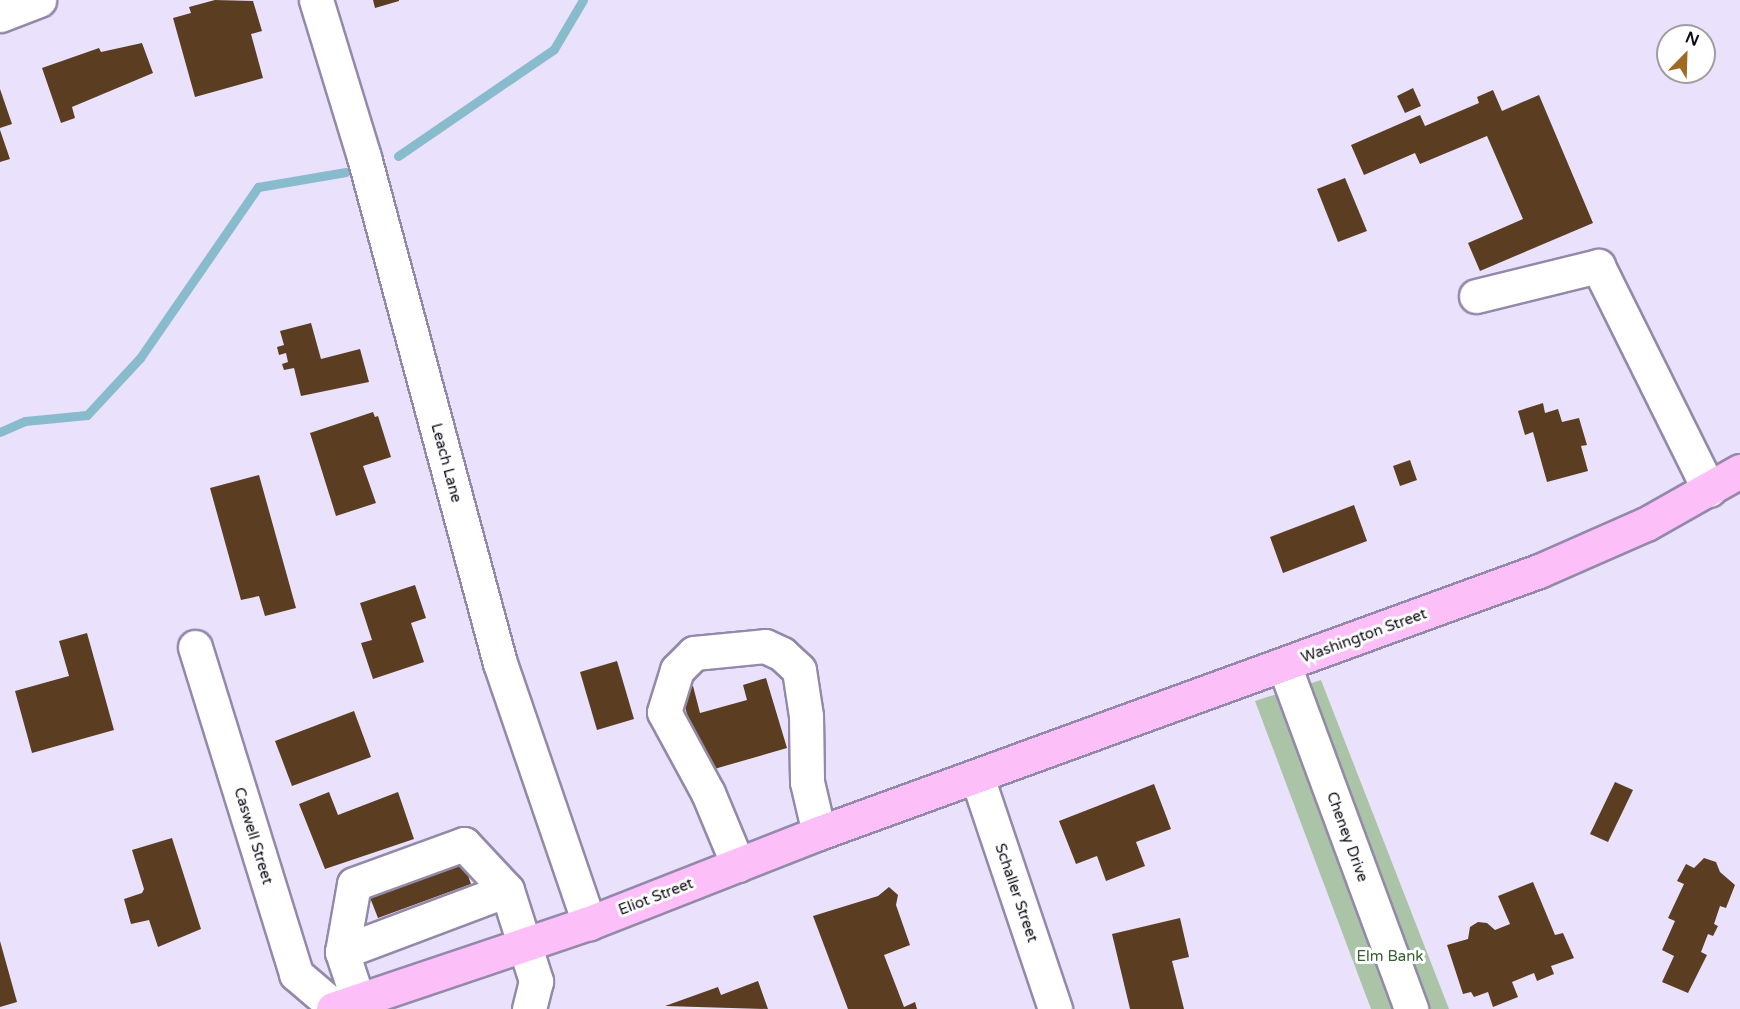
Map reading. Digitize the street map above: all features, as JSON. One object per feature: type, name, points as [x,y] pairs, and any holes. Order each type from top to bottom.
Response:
[{"type":"main road","name":"Washington Street","points":[[977,777],[1559,563],[1709,490],[1740,471]]},
{"type":"main road","name":"Eliot Street","points":[[341,1007],[589,923],[819,833],[977,777]]},
{"type":"street","points":[[0,15],[39,0]]},
{"type":"street","name":"Leach Lane","points":[[316,0],[364,157],[500,663],[589,923]]},
{"type":"street","points":[[1476,296],[1598,266],[1709,490]]},
{"type":"street","points":[[738,865],[708,793],[664,712],[677,669],[694,653],[765,646],[782,654],[799,670],[806,716],[807,782],[819,833]]},
{"type":"street","name":"Caswell Street","points":[[195,647],[296,974],[341,1007]]},
{"type":"street","name":"Cheney Drive","points":[[1284,665],[1411,1009]]},
{"type":"street","name":"Schaller Street","points":[[977,777],[1055,1009]]},
{"type":"street","points":[[341,1007],[342,952],[354,884],[464,844],[507,890],[536,981],[529,1009]]},
{"type":"street","points":[[342,952],[507,890]]},
{"type":"green space","name":"Elm Bank","points":[[1321,680],[1449,1009],[1371,1009],[1255,701]]},
{"type":"building","points":[[215,0],[253,1],[262,31],[251,34],[263,78],[195,97],[173,18],[191,13],[189,7]]},
{"type":"building","points":[[373,0],[399,0],[399,1],[375,8]]},
{"type":"building","points":[[142,43],[153,73],[72,107],[75,118],[61,123],[42,68],[99,48],[101,52]]},
{"type":"building","points":[[1413,88],[1421,106],[1405,113],[1397,96]]},
{"type":"building","points":[[0,89],[12,124],[0,128]]},
{"type":"building","points":[[1493,90],[1502,111],[1539,95],[1593,223],[1480,271],[1468,243],[1523,219],[1487,136],[1420,164],[1415,153],[1364,175],[1351,145],[1420,115],[1425,126],[1479,103],[1477,97]]},
{"type":"building","points":[[0,130],[10,159],[0,162]]},
{"type":"building","points":[[1345,178],[1367,231],[1338,242],[1317,189]]},
{"type":"building","points":[[311,323],[321,359],[360,349],[369,382],[301,396],[294,368],[284,370],[282,364],[288,362],[286,353],[279,355],[277,347],[284,345],[280,331]]},
{"type":"building","points":[[1543,403],[1545,413],[1558,409],[1562,422],[1579,418],[1587,445],[1581,446],[1588,471],[1547,482],[1533,432],[1525,435],[1518,411]]},
{"type":"building","points":[[373,412],[375,417],[378,416],[391,457],[363,466],[376,503],[336,516],[310,433]]},
{"type":"building","points":[[1410,460],[1417,480],[1400,486],[1393,466]]},
{"type":"building","points":[[259,475],[296,608],[265,616],[259,596],[241,600],[210,488]]},
{"type":"building","points":[[1354,505],[1367,541],[1283,573],[1270,537]]},
{"type":"building","points":[[415,585],[426,618],[411,623],[424,662],[373,679],[361,643],[372,640],[360,603]]},
{"type":"building","points":[[87,633],[114,730],[32,753],[15,691],[69,676],[59,641]]},
{"type":"building","points":[[617,661],[634,719],[597,730],[580,672]]},
{"type":"building","points":[[766,678],[787,748],[704,772],[680,690],[693,686],[700,713],[747,700],[743,685]]},
{"type":"building","points":[[354,711],[371,757],[292,786],[275,741]]},
{"type":"building","points":[[1615,782],[1633,790],[1608,842],[1590,834]]},
{"type":"building","points":[[1154,784],[1171,829],[1136,842],[1145,866],[1106,881],[1097,856],[1076,864],[1059,821]]},
{"type":"building","points":[[329,792],[338,815],[398,792],[414,839],[325,869],[299,804]]},
{"type":"building","points":[[172,838],[201,929],[158,947],[149,920],[131,924],[124,899],[142,893],[144,889],[132,850]]},
{"type":"building","points":[[461,856],[471,884],[378,918],[367,890]]},
{"type":"building","points":[[1704,858],[1716,862],[1720,872],[1735,885],[1726,908],[1720,906],[1714,924],[1718,926],[1713,936],[1708,934],[1701,952],[1707,955],[1688,993],[1662,982],[1674,956],[1662,950],[1675,921],[1668,918],[1684,884],[1677,881],[1686,864],[1694,868]]},
{"type":"building","points":[[1533,882],[1555,935],[1563,933],[1574,958],[1551,966],[1554,974],[1537,981],[1534,973],[1512,982],[1518,997],[1493,1007],[1488,992],[1474,997],[1471,992],[1463,994],[1447,945],[1468,939],[1470,927],[1478,922],[1487,923],[1495,930],[1510,924],[1498,896]]},
{"type":"building","points":[[889,887],[898,895],[896,905],[910,945],[884,955],[904,1007],[915,1002],[917,1009],[848,1009],[813,916],[878,896]]},
{"type":"building","points":[[1180,918],[1189,957],[1172,961],[1184,1009],[1130,1009],[1112,934]]},
{"type":"building","points":[[0,941],[17,1002],[0,1007]]},
{"type":"building","points":[[758,981],[768,1009],[665,1006],[718,987],[721,995]]},
{"type":"waterway","points":[[398,156],[554,49],[583,0]]},
{"type":"waterway","points":[[0,432],[25,421],[87,415],[140,358],[258,187],[346,172]]}]
